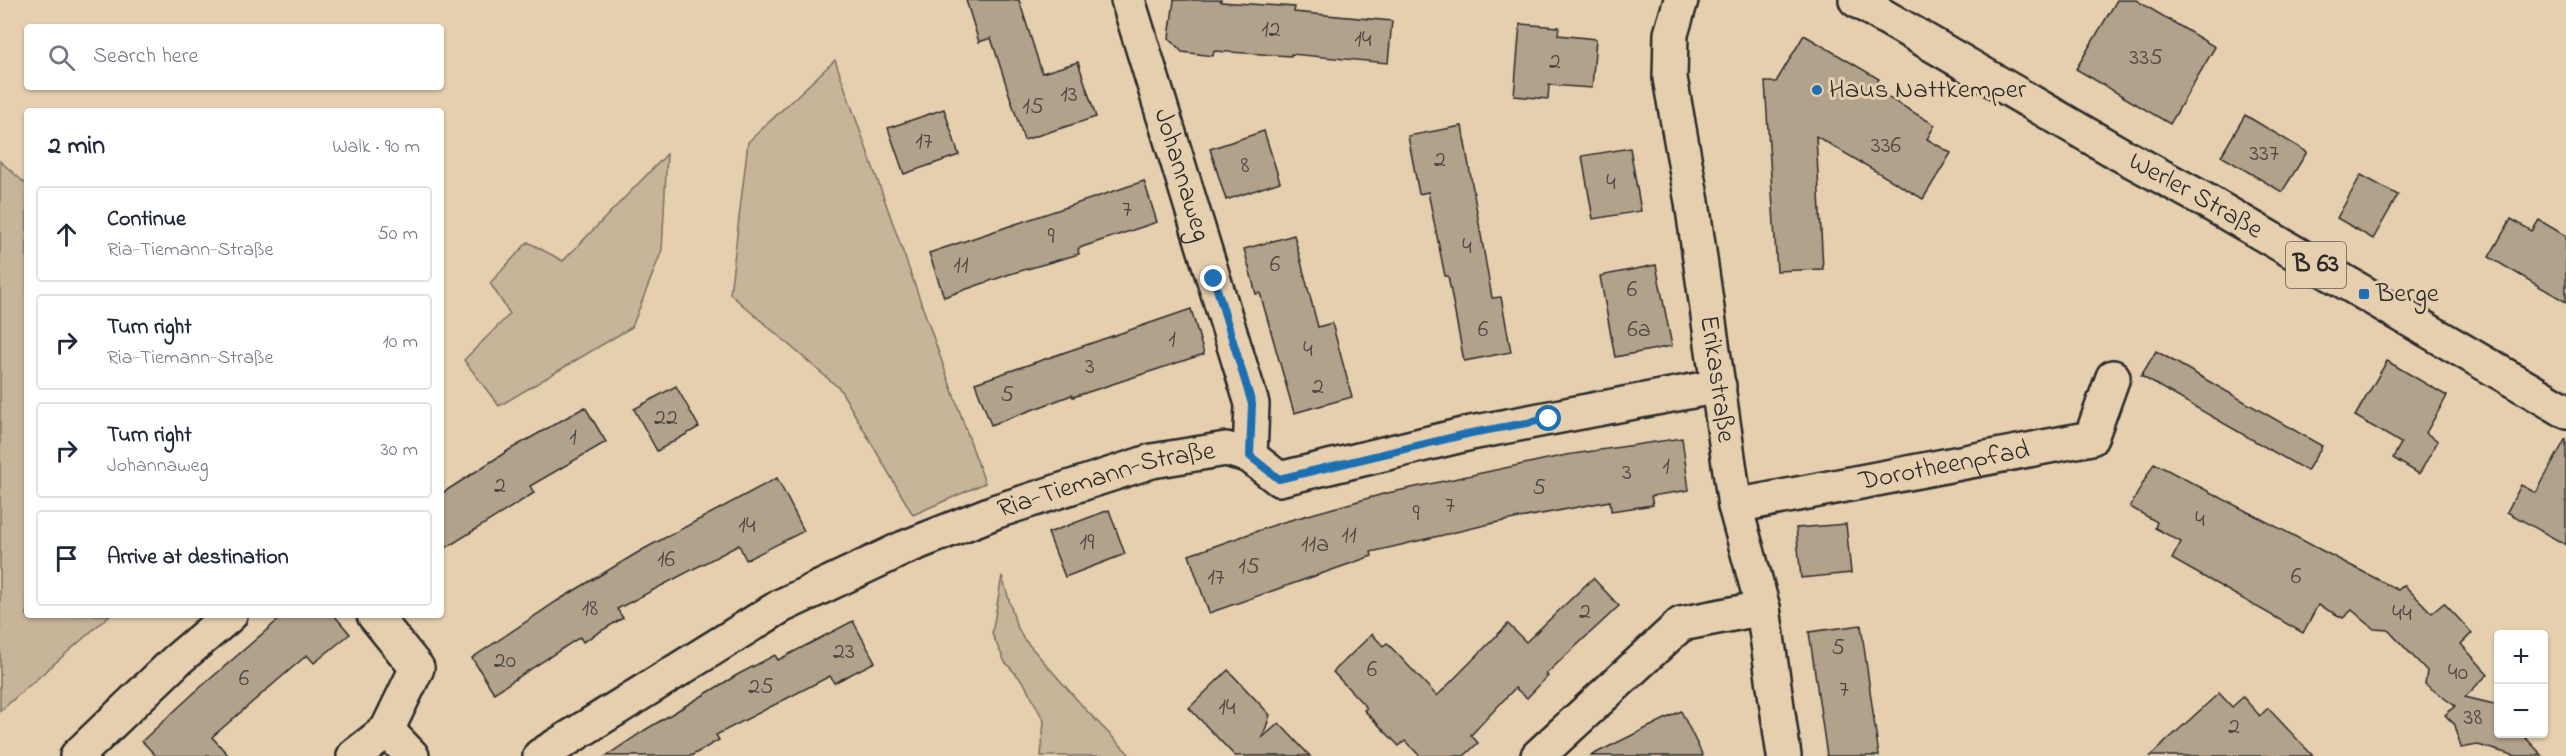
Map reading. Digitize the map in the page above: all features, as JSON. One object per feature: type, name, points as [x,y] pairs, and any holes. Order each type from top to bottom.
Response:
[{"type":"street","name":"Johannaweg","points":[[1128,0],[1252,404],[1250,456]]},
{"type":"street","name":"Erikastraße","points":[[1681,0],[1671,33],[1670,78],[1692,202],[1735,506],[1763,608],[1784,756]]},
{"type":"street","name":"Werler Straße","points":[[1856,0],[2566,411]]},
{"type":"street","name":"Dorotheenpfad","points":[[1735,506],[2091,438],[2113,377]]},
{"type":"street","name":"Ria-Tiemann-Straße","points":[[540,756],[781,606],[904,548],[997,511],[1152,461],[1226,449],[1250,456],[1279,479],[1471,433],[1719,386]]},
{"type":"street","points":[[1538,756],[1681,624],[1763,608]]},
{"type":"street","points":[[77,756],[177,660],[226,618]]},
{"type":"street","points":[[354,756],[387,730],[417,668],[376,618]]},
{"type":"street","points":[[387,730],[412,756]]},
{"type":"shaded area","points":[[835,60],[985,483],[913,515],[840,389],[730,294],[748,142]]},
{"type":"shaded area","points":[[667,154],[662,250],[632,327],[499,406],[464,360],[510,314],[490,283],[528,242],[563,261]]},
{"type":"shaded area","points":[[0,161],[24,182],[24,618],[107,618],[0,711]]},
{"type":"shaded area","points":[[1002,576],[1016,624],[1023,638],[1086,710],[1131,756],[1041,756],[1044,721],[1024,683],[1005,662],[992,634]]},
{"type":"building","points":[[966,0],[1019,0],[1042,73],[1078,62],[1096,117],[1024,140],[991,38],[979,42]]},
{"type":"building","points":[[1174,0],[1221,0],[1221,2],[1295,7],[1294,12],[1392,21],[1388,63],[1291,54],[1291,56],[1214,51],[1213,56],[1182,52],[1169,38]]},
{"type":"building","points":[[2117,0],[2136,0],[2215,47],[2170,124],[2076,69]]},
{"type":"building","points":[[1520,24],[1559,27],[1558,35],[1596,39],[1592,88],[1549,85],[1548,99],[1514,96]]},
{"type":"building","points":[[1804,35],[1879,79],[1874,89],[1935,125],[1927,139],[1951,153],[1923,199],[1816,136],[1823,269],[1777,271],[1765,82],[1776,82]]},
{"type":"building","points":[[944,109],[959,155],[904,174],[888,128]]},
{"type":"building","points":[[2245,115],[2307,152],[2282,192],[2221,156]]},
{"type":"building","points":[[1462,126],[1492,298],[1501,297],[1511,352],[1464,361],[1448,276],[1445,276],[1428,192],[1419,194],[1408,136]]},
{"type":"building","points":[[1264,131],[1280,182],[1226,200],[1210,149]]},
{"type":"building","points":[[1630,148],[1641,211],[1593,219],[1582,156]]},
{"type":"building","points":[[2361,175],[2398,195],[2373,239],[2337,218]]},
{"type":"building","points":[[1144,181],[1157,222],[1082,247],[1078,249],[1079,254],[1010,274],[944,297],[929,253]]},
{"type":"building","points":[[2511,219],[2532,231],[2539,220],[2566,236],[2566,302],[2489,257]]},
{"type":"building","points":[[1294,235],[1318,327],[1332,323],[1352,397],[1294,413],[1260,293],[1256,294],[1244,249]]},
{"type":"building","points":[[1656,265],[1672,346],[1615,357],[1600,276]]},
{"type":"building","points":[[1191,309],[1204,354],[1073,397],[1072,395],[991,425],[975,383]]},
{"type":"building","points":[[2156,351],[2322,446],[2307,471],[2141,376]]},
{"type":"building","points":[[2387,361],[2447,396],[2426,433],[2438,441],[2419,474],[2393,458],[2401,443],[2355,416]]},
{"type":"building","points":[[676,386],[699,427],[657,451],[634,409]]},
{"type":"building","points":[[585,407],[606,442],[530,486],[534,493],[444,549],[444,492],[509,450]]},
{"type":"building","points":[[1682,438],[1689,490],[1651,496],[1653,505],[1611,511],[1610,501],[1494,523],[1371,552],[1372,556],[1209,613],[1189,555],[1280,523],[1383,494],[1566,455]]},
{"type":"building","points":[[2566,438],[2566,545],[2507,512],[2521,485],[2536,493]]},
{"type":"building","points":[[2154,463],[2398,590],[2404,585],[2432,613],[2444,603],[2472,633],[2461,644],[2488,674],[2465,697],[2494,704],[2494,738],[2526,738],[2543,756],[2516,756],[2478,745],[2461,748],[2455,725],[2445,715],[2455,706],[2425,684],[2427,671],[2388,630],[2374,629],[2352,610],[2343,618],[2318,605],[2303,633],[2172,559],[2181,542],[2155,528],[2157,522],[2130,507]]},
{"type":"building","points":[[777,478],[804,531],[746,560],[739,545],[617,609],[623,618],[583,642],[580,637],[494,693],[472,658],[557,601],[642,550]]},
{"type":"building","points":[[1109,510],[1125,554],[1065,577],[1048,533]]},
{"type":"building","points":[[1846,524],[1851,573],[1801,578],[1796,528]]},
{"type":"building","points":[[1593,578],[1619,606],[1546,674],[1548,676],[1527,698],[1515,688],[1471,735],[1478,743],[1464,756],[1420,756],[1405,741],[1399,746],[1364,710],[1367,708],[1333,672],[1372,634],[1383,646],[1387,643],[1437,696],[1508,624],[1526,642]]},
{"type":"building","points":[[281,618],[337,618],[350,634],[314,663],[307,655],[212,737],[229,756],[156,756],[142,741]]},
{"type":"building","points":[[853,621],[875,662],[834,683],[830,676],[716,735],[719,740],[691,756],[606,756],[737,675],[775,655],[778,660]]},
{"type":"building","points":[[1861,625],[1879,756],[1827,756],[1809,632]]},
{"type":"building","points":[[1228,670],[1270,715],[1263,737],[1279,723],[1310,756],[1235,756],[1189,708]]},
{"type":"building","points":[[2219,693],[2232,707],[2243,697],[2260,716],[2268,708],[2313,756],[2150,756]]},
{"type":"building","points":[[1681,711],[1703,756],[1590,756]]},
{"type":"place","name":"Haus Nattkemper","points":[[1817,90]]},
{"type":"place","name":"Berge","points":[[2364,294]]},
{"type":"route","points":[[1214,279],[1252,404],[1250,456],[1279,479],[1471,433],[1549,419]]}]
